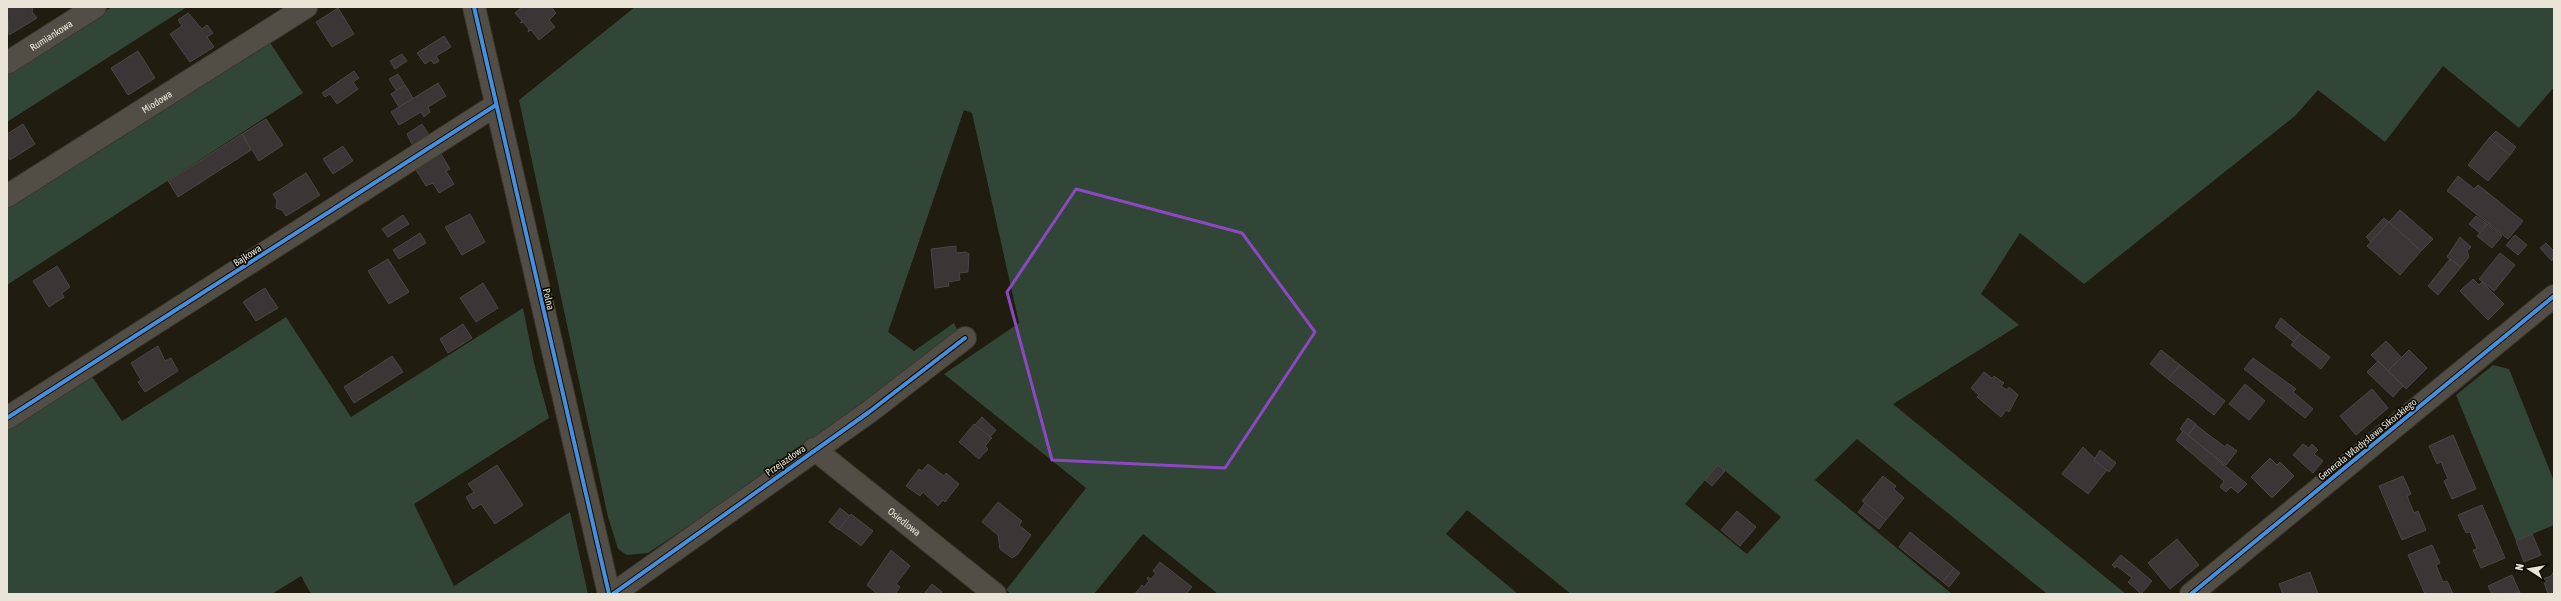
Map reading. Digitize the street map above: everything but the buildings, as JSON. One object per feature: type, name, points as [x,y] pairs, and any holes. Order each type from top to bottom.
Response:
[{"type":"street","name":"Rumiankowa","points":[[7,63],[95,7]]},
{"type":"street","name":"Miodowa","points":[[7,196],[306,7]]},
{"type":"street","name":"Polna","points":[[474,7],[609,594]]},
{"type":"street","name":"Bajkowa","points":[[7,418],[496,106]]},
{"type":"street","name":"Generała Władysława Sikorskiego","points":[[2191,594],[2554,296]]},
{"type":"street","name":"Przejazdowa","points":[[613,594],[814,449],[868,412],[965,338]]},
{"type":"street","name":"Osiedlowa","points":[[814,449],[995,594]]},
{"type":"highlighted area","points":[[1076,189],[1242,233],[1315,332],[1225,468],[1052,460],[1007,292]]},
{"type":"green space","points":[[112,7],[187,7],[7,122],[7,74]]},
{"type":"green space","points":[[635,7],[2554,7],[2554,87],[2519,128],[2443,66],[2385,142],[2318,90],[2295,116],[2084,284],[2020,233],[1981,294],[2019,325],[1893,404],[2126,594],[2047,594],[1857,439],[1815,480],[1952,594],[1571,594],[1467,510],[1446,534],[1518,594],[1218,594],[1143,534],[1094,594],[1011,594],[1006,590],[1086,488],[944,374],[1019,323],[972,113],[964,110],[888,332],[914,351],[954,323],[958,332],[862,410],[648,553],[627,555],[618,549],[608,517],[519,100]],"holes":[[[1718,465],[1781,517],[1747,554],[1685,504]]]},
{"type":"green space","points":[[267,38],[303,93],[7,285],[7,203]]},
{"type":"green space","points":[[523,308],[534,363],[549,418],[414,504],[454,586],[570,512],[588,594],[311,594],[301,576],[272,594],[7,594],[7,424],[89,372],[122,421],[286,317],[351,417]]},
{"type":"green space","points":[[2493,365],[2509,369],[2554,481],[2554,525],[2516,541],[2456,395]]},
{"type":"cycle path","points":[[474,7],[609,594]]},
{"type":"cycle path","points":[[7,418],[496,105]]},
{"type":"cycle path","points":[[2191,594],[2554,296]]},
{"type":"cycle path","points":[[613,594],[869,412],[965,338]]}]
